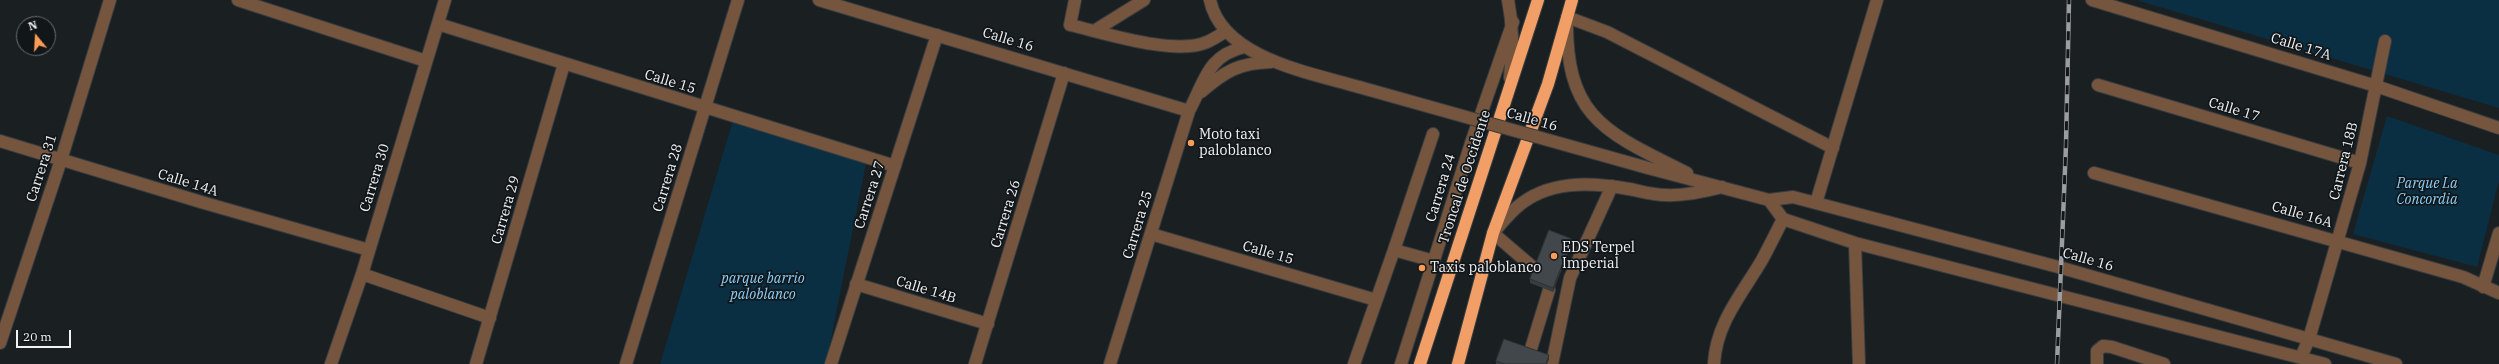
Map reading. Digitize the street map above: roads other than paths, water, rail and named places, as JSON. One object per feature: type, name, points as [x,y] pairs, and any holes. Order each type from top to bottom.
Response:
[{"type":"highway","name":"Troncal de Occidente","points":[[1420,364],[1538,0]]},
{"type":"highway","points":[[1458,364],[1493,232],[1548,84],[1572,0]]},
{"type":"street","name":"Carrera 31","points":[[0,343],[61,160],[110,0]]},
{"type":"street","points":[[238,0],[426,61]]},
{"type":"street","name":"Carrera 30","points":[[331,364],[362,274],[445,0]]},
{"type":"street","name":"Carrera 28","points":[[626,364],[738,0]]},
{"type":"street","name":"Calle 16","points":[[818,0],[1189,111]]},
{"type":"street","points":[[1075,0],[1070,26],[1138,41],[1171,46],[1193,46],[1208,42],[1226,31],[1210,0]]},
{"type":"street","points":[[1094,31],[1144,0]]},
{"type":"street","points":[[1508,0],[1513,22],[1514,47],[1508,91]]},
{"type":"street","points":[[1816,203],[1878,0]]},
{"type":"street","name":"Calle 17A","points":[[2092,0],[2376,86],[2499,128]]},
{"type":"street","points":[[1706,182],[1618,137],[1591,113],[1577,93],[1571,76],[1566,50],[1567,17],[1607,32],[1833,148]]},
{"type":"street","name":"Carrera 24","points":[[1401,364],[1513,22]]},
{"type":"street","name":"Calle 15","points":[[438,24],[895,166]]},
{"type":"street","name":"Calle 16","points":[[1226,31],[1244,47],[1273,62],[1358,87],[1648,168],[1723,186],[1769,200],[1793,197],[2062,268],[2396,364]]},
{"type":"street","name":"Carrera 27","points":[[831,364],[937,35]]},
{"type":"street","name":"Carrera 18B","points":[[2301,357],[2309,339],[2360,163],[2385,41]]},
{"type":"street","name":"Carrera 25","points":[[1110,364],[1189,111],[1207,73],[1216,60],[1228,51],[1244,47]]},
{"type":"street","points":[[1197,96],[1231,69],[1250,62],[1273,62]]},
{"type":"street","name":"Carrera 29","points":[[476,364],[564,64]]},
{"type":"street","name":"Carrera 26","points":[[975,364],[1064,73]]},
{"type":"street","name":"Calle 17","points":[[2098,84],[2360,163]]},
{"type":"street","points":[[1354,364],[1433,134]]},
{"type":"street","name":"Calle 14A","points":[[0,141],[369,250]]},
{"type":"street","name":"Calle 16A","points":[[2094,173],[2463,277],[2499,293]]},
{"type":"street","points":[[1535,269],[1493,232],[1516,208],[1535,196],[1553,188],[1577,184],[1612,186],[1664,196],[1700,193],[1723,186]]},
{"type":"street","points":[[1552,364],[1565,276],[1612,186]]},
{"type":"street","points":[[1769,200],[1783,219],[1855,242],[2325,364]]},
{"type":"street","points":[[1714,364],[1715,350],[1722,326],[1762,260],[1783,219]]},
{"type":"street","points":[[2483,287],[2499,233]]},
{"type":"street","name":"Calle 15","points":[[1150,234],[1376,300]]},
{"type":"street","points":[[1855,242],[1859,364]]},
{"type":"street","points":[[1394,250],[1434,261]]},
{"type":"street","points":[[362,274],[490,318]]},
{"type":"street","name":"Calle 14B","points":[[856,284],[988,324]]},
{"type":"street","points":[[1530,352],[1549,290]]},
{"type":"street","points":[[2097,364],[2097,351],[2103,346],[2112,347],[2164,364]]},
{"type":"railway","points":[[2057,364],[2066,145],[2069,0]]},
{"type":"place","name":"Moto taxi paloblanco","points":[[1191,143]]},
{"type":"place","name":"EDS Terpel Imperial","points":[[1554,256]]},
{"type":"place","name":"Taxis paloblanco","points":[[1422,268]]},
{"type":"park label","name":"Parque La Concordia","points":[[2427,192]]},
{"type":"park label","name":"parque barrio paloblanco","points":[[763,288]]}]
